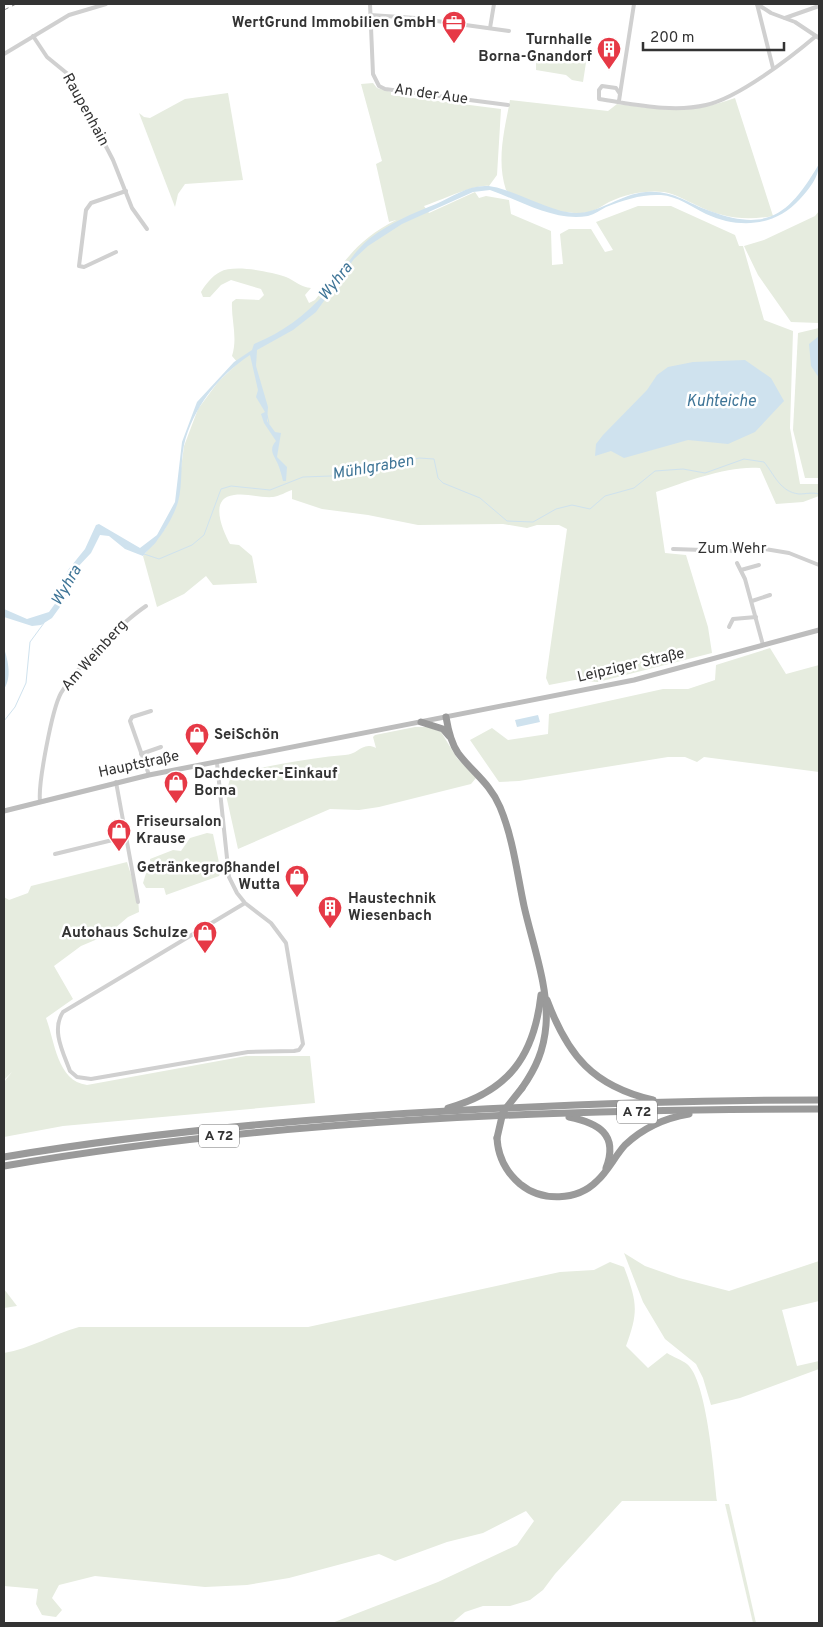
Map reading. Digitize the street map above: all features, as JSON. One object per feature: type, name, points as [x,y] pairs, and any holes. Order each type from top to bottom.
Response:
[{"type":"highway","points":[[446,717],[451,738],[458,753],[488,786],[500,806],[509,836],[542,986],[546,1023],[543,1047],[534,1071],[504,1112],[497,1138],[503,1163],[512,1177],[526,1189],[542,1196],[562,1197],[579,1193],[596,1183],[625,1146],[652,1126],[683,1115],[714,1110]]},
{"type":"highway","points":[[421,722],[443,729],[451,738]]},
{"type":"highway","points":[[542,986],[558,1029],[575,1056],[596,1076],[622,1092],[663,1102]]},
{"type":"highway","points":[[436,1111],[480,1097],[512,1073],[530,1045],[539,1016],[542,986]]},
{"type":"highway","name":"A 72","points":[[4,1157],[170,1132],[321,1118],[436,1111],[663,1102],[819,1100]]},
{"type":"highway","name":"A 72","points":[[4,1166],[172,1140],[351,1126],[559,1114],[819,1109]]},
{"type":"highway","points":[[559,1114],[590,1121],[604,1132],[609,1142],[610,1152],[604,1174]]},
{"type":"main road","name":"Leipziger Straße","points":[[421,722],[634,680],[819,630]]},
{"type":"main road","name":"Hauptstraße","points":[[4,811],[116,782],[421,722]]},
{"type":"street","points":[[4,54],[74,12],[106,4]]},
{"type":"street","name":"An der Aue","points":[[370,4],[373,74],[379,86],[508,105]]},
{"type":"street","points":[[490,28],[494,4]]},
{"type":"street","points":[[619,101],[634,4]]},
{"type":"street","points":[[620,94],[616,88],[602,86],[599,90],[599,98],[665,107],[705,106],[731,96],[818,37],[757,4]]},
{"type":"street","points":[[757,4],[773,68]]},
{"type":"street","points":[[785,18],[819,6]]},
{"type":"street","points":[[370,15],[415,18],[509,31]]},
{"type":"street","name":"Raupenhain","points":[[33,36],[47,57],[69,75],[113,160],[132,208],[147,229]]},
{"type":"street","points":[[116,252],[84,267],[79,266],[86,210],[91,203],[126,191]]},
{"type":"street","name":"Zum Wehr","points":[[672,549],[734,551],[765,548],[789,552],[819,565]]},
{"type":"street","points":[[737,563],[752,601],[762,645]]},
{"type":"street","points":[[741,570],[759,565]]},
{"type":"street","points":[[752,601],[770,595]]},
{"type":"street","name":"Am Weinberg","points":[[40,801],[39,791],[43,766],[61,694],[86,663],[129,617],[146,606]]},
{"type":"street","points":[[729,627],[733,619],[756,617]]},
{"type":"street","points":[[149,775],[130,721],[132,717],[151,711]]},
{"type":"street","points":[[141,754],[161,747]]},
{"type":"street","points":[[217,763],[230,877],[236,893],[245,903],[271,923],[286,943],[304,1038],[302,1048],[294,1051],[248,1052],[91,1080],[74,1075],[70,1071],[58,1035],[58,1019],[63,1012],[245,903]]},
{"type":"street","points":[[116,782],[138,902]]},
{"type":"street","points":[[55,854],[125,837]]},
{"type":"shaded area","points":[[536,51],[587,56],[583,82],[572,80],[566,75],[536,70]]},
{"type":"shaded area","points":[[373,83],[377,88],[391,92],[391,95],[501,109],[497,175],[489,186],[466,190],[424,206],[429,213],[475,192],[479,198],[486,196],[509,200],[511,214],[551,231],[552,265],[563,264],[560,234],[569,229],[591,229],[605,252],[613,250],[596,222],[638,206],[671,206],[735,235],[739,246],[743,246],[764,320],[793,331],[790,428],[800,484],[819,484],[819,496],[803,502],[776,504],[760,468],[735,469],[721,472],[693,479],[656,492],[665,553],[686,555],[708,627],[712,653],[598,682],[575,680],[549,685],[546,678],[567,529],[559,525],[537,525],[527,528],[503,524],[418,525],[368,515],[322,509],[292,499],[292,490],[273,497],[234,495],[226,497],[221,502],[219,508],[224,531],[230,544],[239,545],[252,556],[257,583],[213,585],[206,576],[184,594],[157,607],[143,556],[165,529],[176,506],[184,446],[198,409],[218,382],[238,363],[232,356],[234,335],[232,302],[236,299],[259,300],[264,295],[261,289],[231,280],[221,285],[210,297],[203,297],[201,292],[209,281],[220,272],[234,269],[253,270],[286,277],[311,288],[305,295],[309,303],[315,300],[359,246],[381,228],[396,220],[389,222],[376,164],[382,161],[361,84]]},
{"type":"shaded area","points":[[228,93],[243,180],[185,184],[178,194],[175,207],[139,113],[144,117],[150,118],[185,99]]},
{"type":"shaded area","points":[[735,98],[773,216],[743,218],[725,216],[664,192],[643,192],[629,195],[609,202],[592,211],[572,213],[535,204],[506,190],[503,179],[502,156],[510,100],[608,111],[617,104],[676,110],[689,109]]},
{"type":"shaded area","points":[[819,211],[819,323],[791,322],[758,275],[744,246],[764,240],[815,216]]},
{"type":"shaded area","points":[[819,328],[819,478],[805,478],[793,430],[798,333]]},
{"type":"shaded area","points":[[770,648],[786,674],[819,665],[819,772],[704,757],[697,762],[685,757],[668,757],[519,781],[499,782],[470,740],[492,728],[508,740],[548,734],[549,714],[663,689],[688,689],[715,680],[716,665]]},
{"type":"shaded area","points":[[415,727],[428,727],[441,732],[457,758],[476,778],[471,784],[379,807],[359,810],[330,809],[238,849],[226,795],[231,774],[302,760],[349,754],[367,746],[376,748],[373,737],[375,735]]},
{"type":"shaded area","points":[[207,833],[213,834],[221,872],[219,876],[166,895],[164,888],[146,888],[143,883],[147,870],[151,867],[150,859],[173,850],[181,851],[190,838]]},
{"type":"shaded area","points":[[127,862],[138,897],[139,912],[128,917],[107,935],[81,946],[54,966],[73,999],[46,1018],[55,1049],[63,1068],[69,1076],[77,1082],[87,1085],[246,1056],[310,1056],[315,1103],[63,1126],[4,1137],[4,1082],[12,1072],[4,1080],[4,897],[9,900],[28,893],[31,886]]},
{"type":"shaded area","points":[[624,1253],[645,1266],[679,1278],[729,1291],[819,1261],[819,1301],[782,1310],[797,1366],[819,1361],[819,1369],[740,1398],[711,1405],[703,1378],[696,1364],[665,1339],[643,1302]]},
{"type":"shaded area","points":[[610,1262],[624,1267],[634,1298],[635,1315],[626,1346],[648,1368],[667,1353],[683,1361],[694,1373],[700,1388],[708,1428],[717,1501],[622,1501],[555,1574],[543,1590],[530,1600],[510,1606],[483,1606],[465,1612],[452,1623],[332,1623],[438,1582],[517,1545],[534,1521],[526,1511],[483,1533],[447,1542],[395,1561],[379,1554],[289,1578],[247,1585],[205,1587],[95,1576],[59,1585],[52,1598],[62,1610],[56,1617],[42,1615],[36,1604],[38,1589],[4,1586],[4,1353],[79,1327],[308,1327],[560,1272],[594,1270]]},
{"type":"shaded area","points":[[4,1289],[17,1306],[4,1308]]},
{"type":"shaded area","points":[[725,1504],[729,1504],[756,1623],[753,1623]]},
{"type":"water","name":"Wyhra","points":[[819,164],[819,169],[813,183],[800,199],[779,215],[756,223],[731,222],[718,219],[679,200],[661,195],[647,195],[626,200],[588,216],[563,216],[538,209],[490,190],[473,192],[402,224],[368,246],[354,259],[316,312],[293,330],[257,350],[256,366],[268,407],[267,421],[275,432],[281,433],[277,457],[287,467],[286,481],[283,481],[272,451],[276,441],[264,423],[261,414],[265,412],[256,397],[258,390],[250,355],[238,363],[217,383],[200,406],[188,431],[184,445],[178,502],[167,526],[153,546],[143,556],[125,549],[109,536],[100,535],[91,553],[75,570],[65,600],[52,618],[41,625],[32,626],[4,617],[4,609],[27,619],[49,612],[57,601],[68,570],[85,549],[96,525],[99,524],[140,548],[157,535],[175,502],[182,442],[197,402],[234,362],[252,350],[254,344],[284,329],[310,309],[363,245],[392,224],[478,186],[502,189],[567,212],[587,212],[636,194],[656,192],[672,195],[702,208],[730,217],[748,220],[763,219],[776,214],[787,206],[798,195]]},
{"type":"water","points":[[819,336],[819,378],[811,366],[809,344]]},
{"type":"water","name":"Kuhteiche","points":[[745,360],[771,378],[784,401],[755,432],[728,444],[688,440],[624,458],[611,451],[595,456],[596,444],[603,435],[647,390],[657,375],[668,367],[693,362]]},
{"type":"water","points":[[4,648],[9,674],[4,689]]},
{"type":"water","points":[[538,715],[540,722],[517,727],[515,720]]},
{"type":"waterway","name":"Mühlgraben","points":[[267,415],[269,423]]},
{"type":"waterway","name":"Mühlgraben","points":[[144,554],[159,559],[192,545],[204,535],[221,489],[231,486],[270,490],[303,477],[331,476],[375,464],[399,463],[419,458],[434,459],[438,478],[443,483],[480,498],[507,521],[533,522],[556,509],[572,505],[590,509],[605,496],[634,488],[655,471],[683,469],[705,473],[744,459],[764,462],[778,482],[792,493],[819,494]]},
{"type":"waterway","name":"Mühlgraben","points":[[4,721],[15,707],[26,683],[30,642],[44,623]]},
{"type":"railway","points":[[4,10],[16,4]]},
{"type":"place","name":"WertGrund Immobilien GmbH","points":[[454,44]]},
{"type":"place","name":"Turnhalle Borna-Gnandorf","points":[[609,70]]},
{"type":"place","name":"SeiSchön","points":[[197,756]]},
{"type":"place","name":"Dachdecker-Einkauf Borna","points":[[176,804]]},
{"type":"place","name":"Friseursalon Krause","points":[[119,852]]},
{"type":"place","name":"Getränkegroßhandel Wutta","points":[[297,898]]},
{"type":"place","name":"Haustechnik Wiesenbach","points":[[330,929]]},
{"type":"place","name":"Autohaus Schulze","points":[[205,954]]}]
